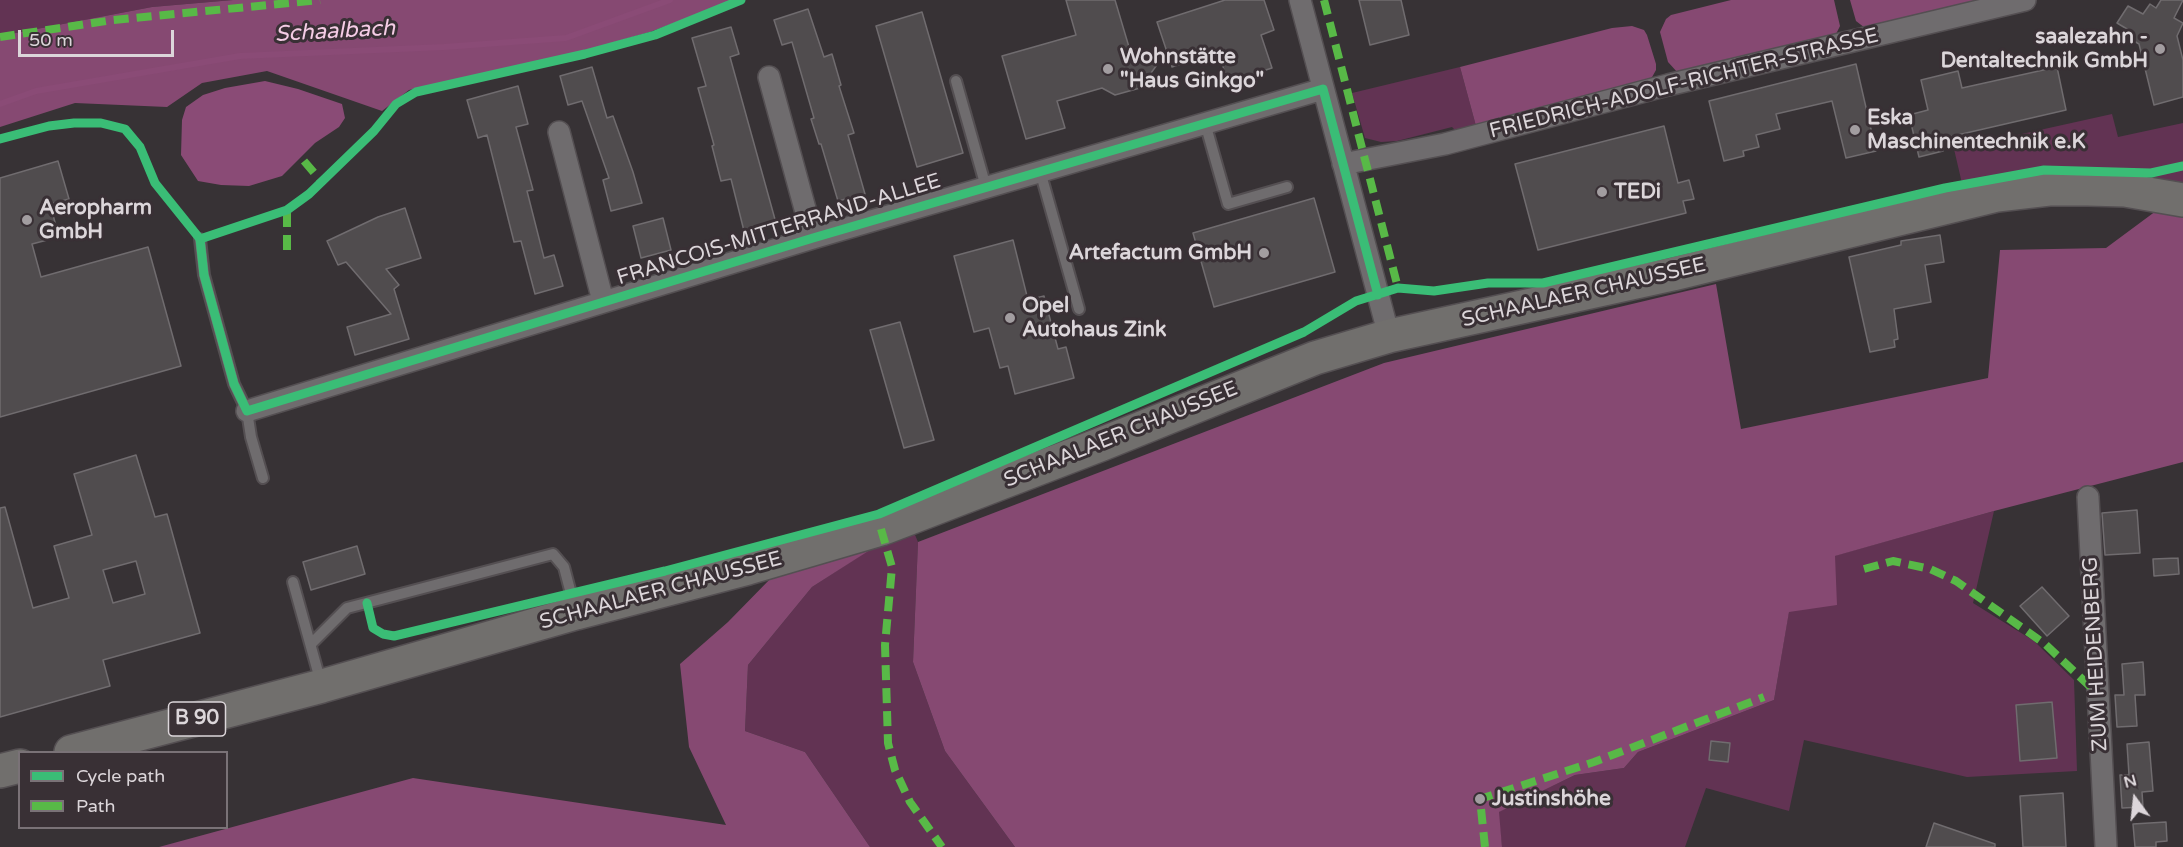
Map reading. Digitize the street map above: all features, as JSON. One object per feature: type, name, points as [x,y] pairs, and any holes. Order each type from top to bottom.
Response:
[{"type":"main road","name":"SCHAALAER CHAUSSEE","points":[[78,751],[322,686],[881,529],[1092,448],[1315,358],[1389,336],[1673,274],[1997,195],[2049,189],[2088,189],[2125,190],[2183,200]]},
{"type":"main road","points":[[0,771],[18,766]]},
{"type":"street","points":[[1300,0],[1389,336]]},
{"type":"street","name":"FRIEDRICH-ADOLF-RICHTER-STRASSE","points":[[1343,164],[1444,144],[1666,79],[2012,1]]},
{"type":"street","name":"FRANCOIS-MITTERRAND-ALLEE","points":[[769,77],[813,238]]},
{"type":"street","name":"FRANCOIS-MITTERRAND-ALLEE","points":[[248,411],[813,238],[1323,89]]},
{"type":"street","name":"FRANCOIS-MITTERRAND-ALLEE","points":[[558,132],[603,301]]},
{"type":"street","name":"ZUM HEIDENBERG","points":[[2088,497],[2106,847]]},
{"type":"lane","points":[[956,81],[986,187]]},
{"type":"lane","points":[[1205,123],[1228,204],[1287,187]]},
{"type":"lane","points":[[1040,171],[1079,309]]},
{"type":"lane","points":[[200,239],[204,275],[234,384],[248,411],[251,437],[263,478]]},
{"type":"lane","points":[[311,644],[347,608],[553,554],[564,567],[576,613]]},
{"type":"lane","points":[[293,582],[322,686]]},
{"type":"shaded area","points":[[0,0],[233,0],[152,7],[0,36]]},
{"type":"shaded area","points":[[233,0],[736,0],[650,32],[584,51],[409,90],[382,111],[267,71],[202,83],[167,107],[75,103],[0,127],[0,36],[152,7]]},
{"type":"shaded area","points":[[1731,0],[1834,0],[1840,26],[1835,36],[1678,73],[1668,62],[1660,32],[1666,19],[1671,15]]},
{"type":"shaded area","points":[[1850,0],[1984,0],[1865,28],[1856,21]]},
{"type":"shaded area","points":[[1632,26],[1644,30],[1647,35],[1656,64],[1656,70],[1651,79],[1476,126],[1460,67],[1612,28]]},
{"type":"shaded area","points":[[1460,67],[1476,126],[1456,131],[1452,127],[1397,141],[1381,142],[1365,138],[1352,93]]},
{"type":"shaded area","points":[[265,81],[342,104],[345,118],[339,127],[315,143],[282,176],[249,186],[198,181],[181,155],[182,120],[186,107],[203,95],[225,88]]},
{"type":"shaded area","points":[[2112,114],[2118,137],[2183,123],[2183,189],[1964,192],[1954,149]]},
{"type":"shaded area","points":[[2160,208],[2183,214],[2183,462],[1994,511],[1835,556],[1837,605],[1789,612],[1774,700],[1638,752],[1624,768],[1575,775],[1499,812],[1502,847],[1015,847],[945,751],[913,662],[918,542],[1384,363],[1716,284],[1741,429],[1988,378],[2000,250],[2106,248]]},
{"type":"shaded area","points":[[1994,511],[1973,603],[2034,641],[2074,680],[2077,771],[1967,777],[1804,740],[1789,811],[1706,788],[1685,847],[1502,847],[1498,812],[1575,775],[1624,768],[1638,752],[1774,700],[1789,611],[1834,556]]},
{"type":"shaded area","points":[[913,530],[918,542],[913,662],[945,751],[1015,847],[870,847],[805,752],[745,731],[748,665],[812,587],[869,550],[872,544]]},
{"type":"shaded area","points":[[872,544],[870,550],[812,587],[748,665],[745,731],[805,752],[870,847],[159,847],[413,778],[726,825],[689,747],[680,664],[728,622],[773,576]]},
{"type":"building","name":"Wohnstätte \"Haus Ginkgo\"","points":[[1066,0],[1115,0],[1129,47],[1162,58],[1140,88],[1115,95],[1102,88],[1057,101],[1065,128],[1026,139],[1002,56],[1076,35]]},
{"type":"building","points":[[1225,0],[1264,0],[1274,30],[1261,35],[1272,68],[1228,82],[1218,52],[1172,67],[1157,22]]},
{"type":"building","points":[[1359,0],[1401,0],[1409,35],[1370,45]]},
{"type":"building","name":"saalezahn - Dentaltechnik GmbH","points":[[2161,0],[2183,0],[2174,18],[2183,23],[2177,36],[2183,60],[2183,97],[2154,105],[2139,44],[2129,38],[2132,32],[2117,23],[2128,6],[2143,14],[2150,4],[2156,8]]},
{"type":"building","points":[[808,9],[824,57],[832,54],[841,85],[839,86],[854,133],[848,135],[865,194],[838,201],[811,119],[814,118],[792,42],[782,45],[774,20]]},
{"type":"building","points":[[922,12],[963,153],[917,167],[876,26]]},
{"type":"building","points":[[731,27],[739,54],[730,57],[776,223],[744,231],[731,179],[721,181],[712,146],[714,145],[698,88],[706,86],[692,38]]},
{"type":"building","points":[[1856,64],[1876,151],[1846,158],[1832,101],[1776,114],[1780,129],[1756,135],[1759,147],[1743,151],[1744,156],[1724,161],[1709,101]]},
{"type":"building","points":[[592,67],[607,118],[613,116],[642,203],[611,211],[603,180],[609,178],[582,101],[568,105],[560,76]]},
{"type":"building","points":[[2057,67],[2066,110],[1940,139],[1943,151],[1919,157],[1909,115],[1928,110],[1921,80],[1958,71],[1962,88]]},
{"type":"building","points":[[518,86],[528,124],[516,127],[533,190],[527,191],[544,258],[554,255],[563,286],[535,294],[521,241],[514,242],[487,135],[478,138],[467,100]]},
{"type":"building","name":"TEDi","points":[[1664,126],[1678,183],[1689,180],[1694,199],[1683,201],[1686,213],[1538,250],[1515,164]]},
{"type":"building","points":[[58,161],[69,199],[50,204],[59,237],[32,244],[41,277],[148,247],[181,366],[0,417],[0,178]]},
{"type":"building","name":"Artefactum GmbH","points":[[1314,198],[1335,272],[1214,307],[1193,233]]},
{"type":"building","points":[[405,208],[421,258],[386,269],[399,285],[394,289],[409,339],[355,355],[347,327],[391,314],[346,262],[338,265],[327,241],[378,217]]},
{"type":"building","points":[[663,218],[671,250],[641,258],[633,226]]},
{"type":"building","points":[[1940,235],[1944,262],[1925,265],[1931,302],[1894,309],[1898,339],[1894,340],[1895,347],[1870,352],[1849,257],[1901,245],[1901,241]]},
{"type":"building","name":"Opel Autohaus Zink","points":[[1013,240],[1028,300],[1044,296],[1058,349],[1066,347],[1074,378],[1015,394],[1008,366],[1000,368],[989,328],[974,332],[954,256]]},
{"type":"building","points":[[900,322],[934,440],[904,448],[870,330]]},
{"type":"building","points":[[136,455],[155,517],[167,514],[200,633],[103,660],[110,686],[0,717],[0,508],[5,507],[33,608],[69,598],[54,546],[92,535],[74,474]],"holes":[[[136,561],[145,594],[113,603],[103,570]]]},
{"type":"building","points":[[2137,510],[2140,553],[2105,555],[2102,513]]},
{"type":"building","points":[[357,546],[365,574],[311,590],[303,562]]},
{"type":"building","points":[[2178,558],[2179,574],[2154,576],[2153,559]]},
{"type":"building","points":[[2042,587],[2069,616],[2047,636],[2020,606]]},
{"type":"building","points":[[2143,662],[2145,695],[2135,695],[2137,726],[2117,727],[2115,695],[2124,695],[2122,664]]},
{"type":"building","points":[[2052,702],[2057,758],[2020,761],[2016,705]]},
{"type":"building","points":[[1711,741],[1730,743],[1728,762],[1709,760]]},
{"type":"building","points":[[2149,742],[2153,791],[2142,792],[2143,807],[2122,808],[2120,775],[2129,775],[2127,744]]},
{"type":"building","points":[[2063,793],[2066,847],[2023,847],[2020,796]]},
{"type":"building","points":[[2166,822],[2167,841],[2156,842],[2156,847],[2135,847],[2133,824]]},
{"type":"building","points":[[1934,823],[1995,844],[1995,847],[1926,847]]},
{"type":"waterway","name":"Schaalbach","points":[[0,104],[36,91],[240,56],[444,47],[566,38],[670,0]]},
{"type":"marked path","points":[[0,37],[113,20],[320,0]]},
{"type":"marked path","points":[[1324,0],[1398,288]]},
{"type":"marked path","points":[[304,161],[322,182]]},
{"type":"marked path","points":[[287,210],[287,250]]},
{"type":"marked path","points":[[881,529],[892,567],[885,645],[888,743],[895,770],[910,802],[942,847]]},
{"type":"marked path","points":[[1864,569],[1893,561],[1930,569],[1956,581],[2045,644],[2098,694]]},
{"type":"marked path","points":[[1485,847],[1480,799],[1594,762],[1764,697]]},
{"type":"cycle path","points":[[200,239],[287,210],[309,194],[374,131],[396,104],[416,92],[585,54],[655,35],[741,0]]},
{"type":"cycle path","points":[[200,239],[204,275],[234,384],[247,411],[813,238],[1323,89],[1378,295]]},
{"type":"cycle path","points":[[0,139],[49,126],[74,123],[101,123],[125,129],[140,147],[155,183],[200,239]]},
{"type":"cycle path","points":[[367,603],[373,628],[383,634],[394,636],[665,571],[879,514],[1304,332],[1356,301],[1398,288],[1434,291],[1488,283],[1543,283],[1945,188],[2044,170],[2151,173],[2183,166]]},
{"type":"place","name":"saalezahn - Dentaltechnik GmbH","points":[[2160,49]]},
{"type":"place","name":"Wohnstätte \"Haus Ginkgo\"","points":[[1108,69]]},
{"type":"place","name":"Eska Maschinentechnik e.K","points":[[1855,130]]},
{"type":"place","name":"TEDi","points":[[1602,192]]},
{"type":"place","name":"Aeropharm GmbH","points":[[27,220]]},
{"type":"place","name":"Artefactum GmbH","points":[[1264,253]]},
{"type":"place","name":"Opel Autohaus Zink","points":[[1010,318]]},
{"type":"place","name":"Justinshöhe","points":[[1480,799]]}]
